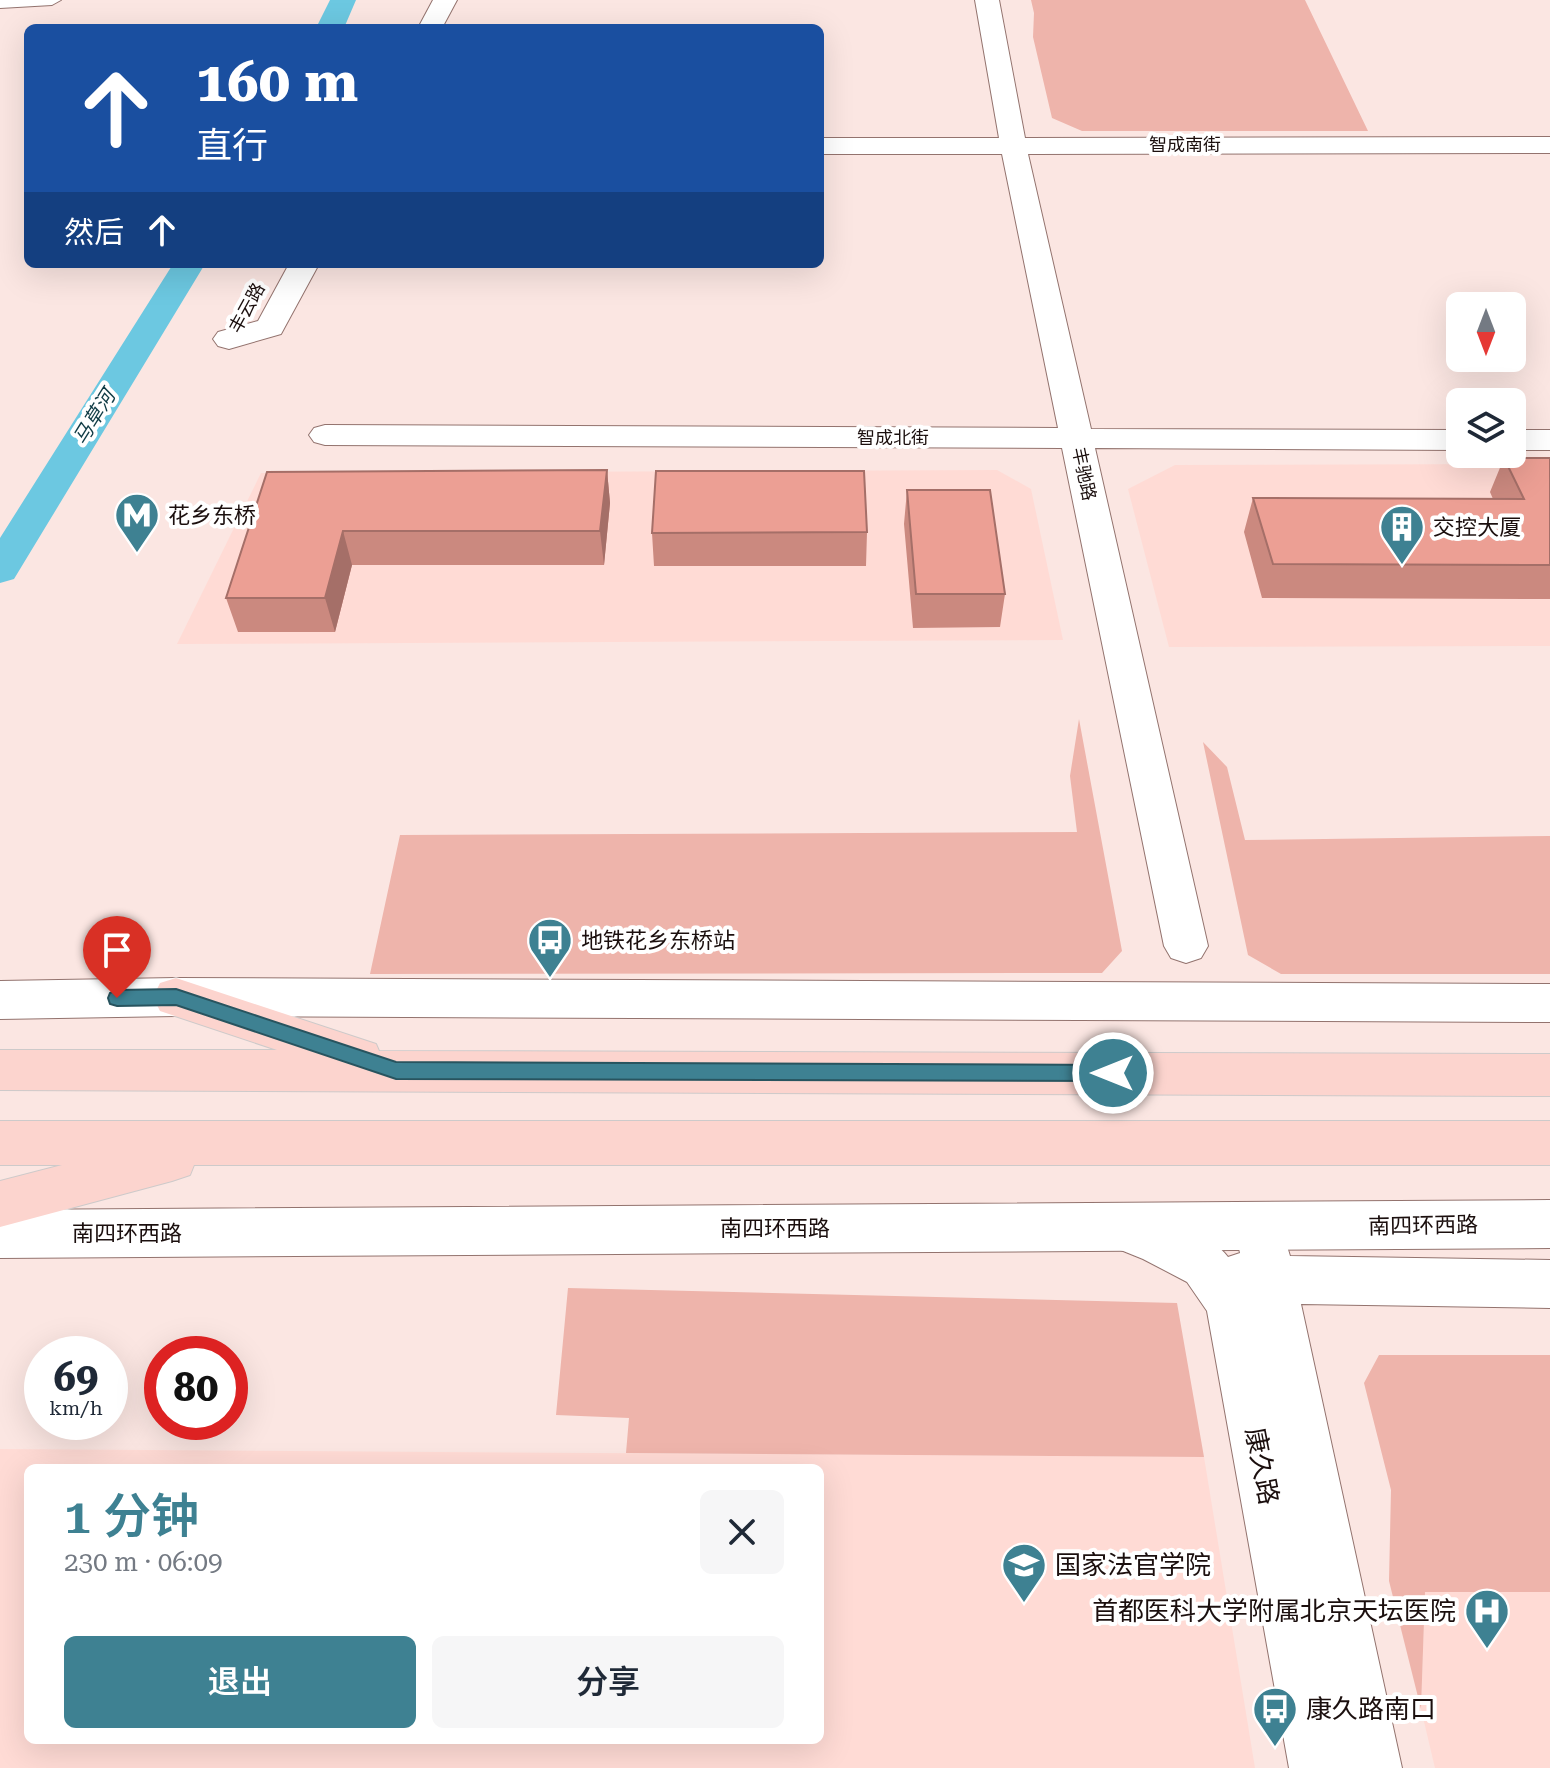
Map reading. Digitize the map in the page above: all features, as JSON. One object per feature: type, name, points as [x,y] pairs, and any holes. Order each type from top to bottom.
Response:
[{"type":"highway","points":[[176,997],[396,1070]]},
{"type":"highway","points":[[0,1070],[1550,1075]]},
{"type":"highway","points":[[0,1143],[1550,1143]]},
{"type":"highway","points":[[0,1204],[234,1143]]},
{"type":"main road","points":[[432,24],[445,0]]},
{"type":"main road","name":"丰云路","points":[[270,268],[229,339],[270,327],[302,268]]},
{"type":"main road","points":[[0,1000],[176,997],[1550,1003]]},
{"type":"main road","name":"南四环西路","points":[[0,1234],[1550,1224]]},
{"type":"street","points":[[0,23],[4,3],[52,0]]},
{"type":"street","name":"丰驰路","points":[[987,0],[1013,144],[1186,946]]},
{"type":"street","name":"智成南街","points":[[824,146],[1550,145]]},
{"type":"street","name":"智成北街","points":[[325,435],[1446,440]]},
{"type":"street","points":[[1526,440],[1550,440]]},
{"type":"street","name":"康久路","points":[[1119,1226],[1205,1266],[1231,1303],[1319,1768]]},
{"type":"street","name":"康久路","points":[[1259,1226],[1372,1768]]},
{"type":"street","points":[[1205,1266],[1270,1279],[1410,1284],[1550,1284]]},
{"type":"shaded area","points":[[1031,0],[1305,0],[1368,131],[1082,131],[1052,118],[1033,37]]},
{"type":"shaded area","points":[[1446,464],[1446,468],[1526,468],[1526,464],[1550,464],[1550,646],[1169,647],[1128,489],[1175,465]]},
{"type":"shaded area","points":[[997,470],[1031,489],[1063,640],[177,644],[261,473]]},
{"type":"shaded area","points":[[1079,719],[1122,951],[1102,973],[370,974],[400,835],[1077,832],[1070,776]]},
{"type":"shaded area","points":[[1203,742],[1227,767],[1245,840],[1550,836],[1550,974],[1281,974],[1248,955]]},
{"type":"shaded area","points":[[568,1288],[1177,1303],[1204,1457],[626,1453],[629,1418],[556,1415]]},
{"type":"shaded area","points":[[1379,1355],[1550,1355],[1550,1592],[1425,1592],[1421,1709],[1389,1581],[1391,1490],[1364,1383]]},
{"type":"shaded area","name":"国家法官学院","points":[[0,1449],[1204,1457],[1255,1768],[0,1768]]},
{"type":"shaded area","name":"首都医科大学附属北京天坛医院","points":[[1425,1592],[1550,1592],[1550,1768],[1435,1768],[1421,1709]]},
{"type":"building","points":[[1526,458],[1550,458],[1550,565],[1273,564],[1253,498],[1524,499],[1509,468],[1526,468]]},
{"type":"building","points":[[607,470],[600,531],[343,531],[325,598],[226,598],[267,472]]},
{"type":"building","points":[[656,471],[864,471],[867,532],[652,533]]},
{"type":"building","points":[[907,490],[990,490],[1005,594],[916,594]]},
{"type":"waterway","name":"马草河","points":[[332,24],[343,0]]},
{"type":"waterway","name":"马草河","points":[[0,570],[187,268]]},
{"type":"place","name":"花乡东桥","points":[[137,554]]},
{"type":"place","name":"交控大厦","points":[[1402,566]]},
{"type":"place","name":"地铁花乡东桥站","points":[[550,979]]},
{"type":"place","name":"国家法官学院","points":[[1024,1604]]},
{"type":"place","name":"首都医科大学附属北京天坛医院","points":[[1487,1650]]},
{"type":"place","name":"康久路南口","points":[[1275,1748]]},
{"type":"route","points":[[117,998],[176,997],[396,1070],[1113,1073]]}]
